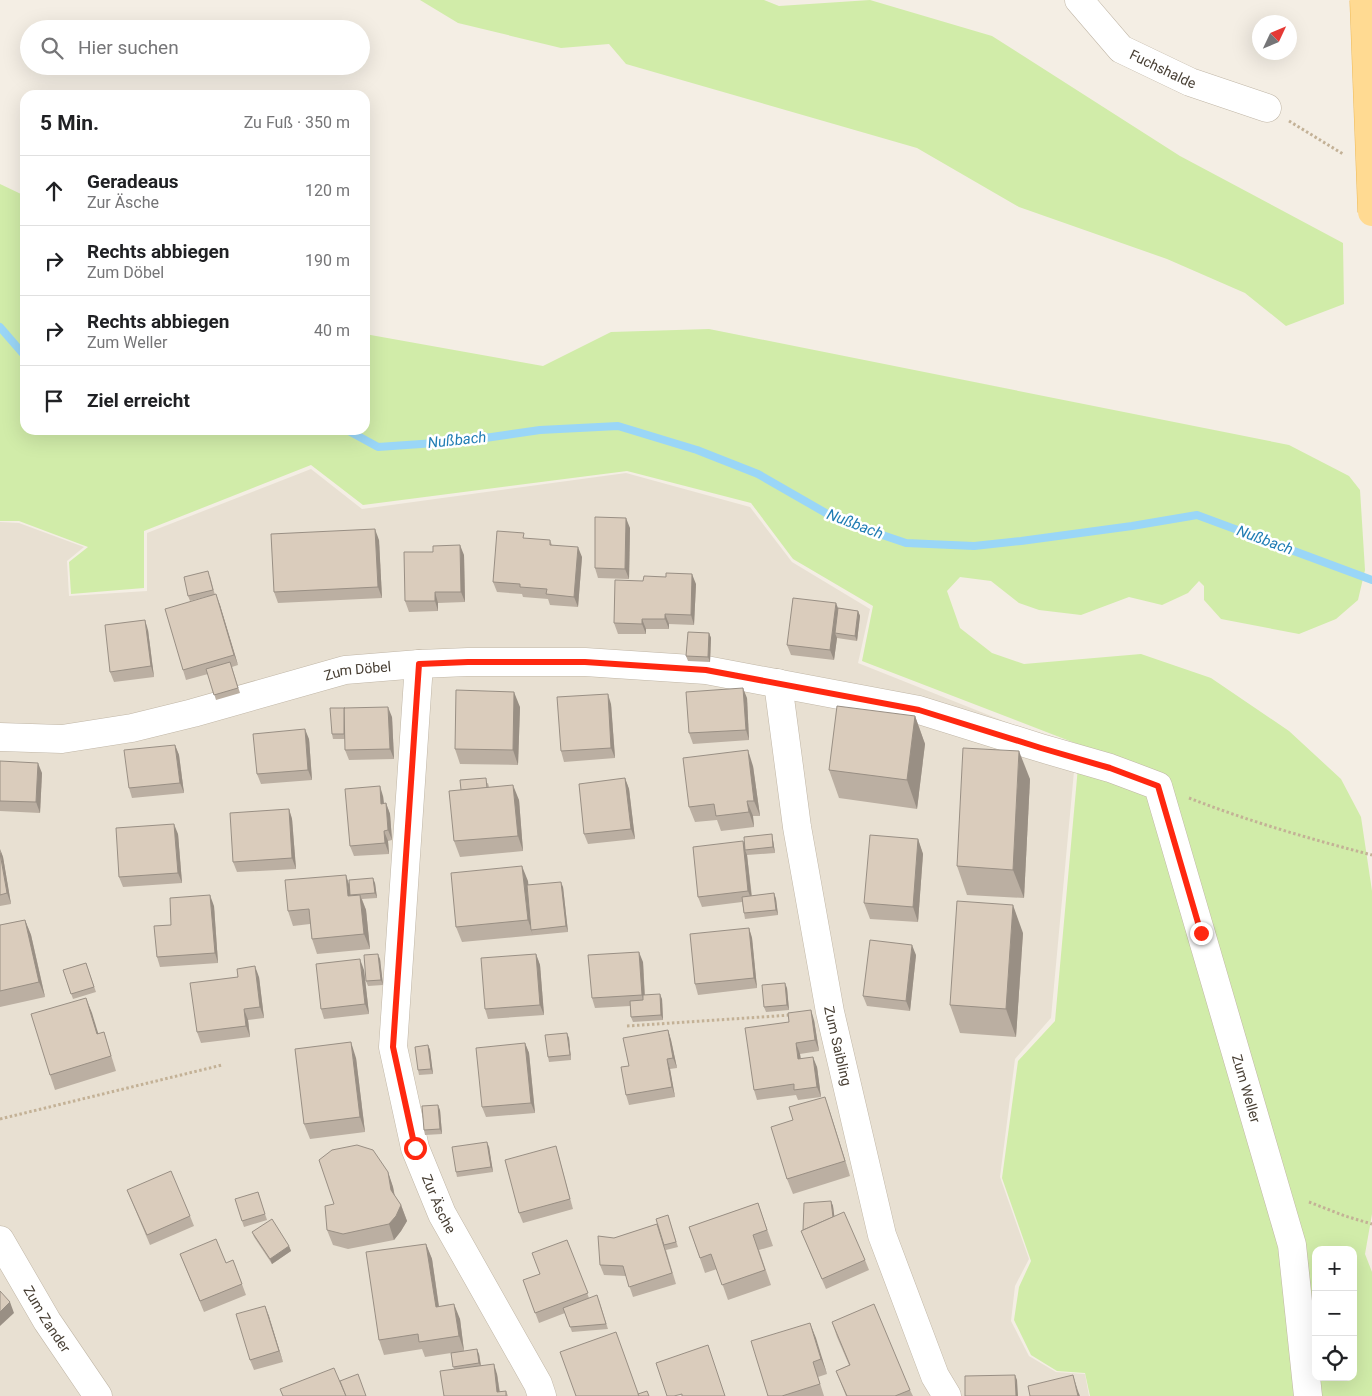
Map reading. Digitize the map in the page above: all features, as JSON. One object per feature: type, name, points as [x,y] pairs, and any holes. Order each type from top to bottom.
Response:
[{"type":"main road","points":[[1364,0],[1372,212]]},
{"type":"street","name":"Fuchshalde","points":[[1080,0],[1121,48],[1190,82],[1267,108]]},
{"type":"street","name":"Zum Döbel","points":[[0,737],[62,739],[132,728],[193,713],[345,670],[468,662],[585,662],[706,670],[919,710],[1110,768],[1158,786]]},
{"type":"street","name":"Zur Äsche","points":[[419,664],[393,1047],[415,1148],[442,1214],[538,1384],[542,1396]]},
{"type":"street","name":"Zum Saibling","points":[[778,683],[797,827],[830,1012],[882,1236],[936,1376],[947,1396]]},
{"type":"street","name":"Zum Weller","points":[[1158,786],[1292,1245],[1308,1396]]},
{"type":"street","name":"Zum Zander","points":[[0,1240],[47,1321],[98,1396]]},
{"type":"path","points":[[1267,108],[1348,157]]},
{"type":"path","points":[[1158,786],[1222,811],[1372,855]]},
{"type":"path","points":[[627,1026],[830,1012]]},
{"type":"path","points":[[0,1119],[222,1065]]},
{"type":"path","points":[[1277,1192],[1293,1195],[1345,1216],[1372,1224]]},
{"type":"shaded area","points":[[311,469],[362,509],[626,473],[750,507],[792,562],[870,609],[858,663],[1076,750],[1051,1018],[1015,1059],[1000,1177],[1029,1259],[1015,1286],[1011,1321],[1029,1356],[1056,1372],[1085,1374],[1089,1396],[0,1396],[0,522],[19,523],[84,547],[67,561],[69,596],[147,591],[147,533]]},
{"type":"green space","points":[[420,0],[764,0],[779,6],[870,0],[992,36],[1180,156],[1343,243],[1344,304],[1286,326],[1245,293],[1167,259],[1019,207],[917,148],[626,64],[609,44],[561,48],[458,23]]},
{"type":"green space","points":[[0,184],[20,194],[20,435],[370,435],[370,335],[543,366],[611,332],[709,329],[1289,445],[1349,476],[1360,490],[1365,570],[1358,600],[1336,619],[1299,634],[1221,619],[1204,600],[1204,586],[1199,581],[1188,593],[1162,605],[1129,597],[1081,615],[1039,610],[1019,603],[991,581],[960,577],[947,591],[960,628],[992,653],[1024,664],[1141,654],[1211,678],[1289,731],[1341,779],[1361,817],[1372,891],[1372,1214],[1365,1254],[1372,1272],[1372,1396],[1090,1396],[1085,1373],[1057,1371],[1031,1355],[1014,1320],[1019,1287],[1031,1261],[1002,1178],[1018,1061],[1055,1021],[1080,745],[862,661],[873,606],[793,559],[751,503],[627,471],[363,505],[311,465],[144,531],[144,588],[71,594],[69,562],[88,547],[19,521],[0,521]]},
{"type":"building","points":[[595,517],[626,518],[625,569],[595,568]]},
{"type":"building","points":[[375,529],[378,587],[274,592],[271,534]]},
{"type":"building","points":[[497,531],[524,533],[523,538],[550,540],[550,545],[578,547],[574,597],[546,594],[547,589],[520,587],[520,584],[493,582]]},
{"type":"building","points":[[460,545],[461,592],[435,592],[435,601],[405,601],[404,552],[433,552],[433,546]]},
{"type":"building","points":[[208,571],[213,590],[188,596],[184,577]]},
{"type":"building","points":[[666,573],[692,574],[691,615],[665,614],[665,619],[642,619],[642,624],[614,623],[615,580],[643,581],[644,576],[666,577]]},
{"type":"building","points":[[216,594],[234,655],[183,670],[165,609]]},
{"type":"building","points":[[793,598],[836,603],[830,650],[787,645]]},
{"type":"building","points":[[838,608],[858,611],[855,636],[835,633]]},
{"type":"building","points":[[145,620],[151,666],[110,672],[105,625]]},
{"type":"building","points":[[688,632],[709,633],[708,657],[686,656]]},
{"type":"building","points":[[230,662],[238,688],[214,695],[206,669]]},
{"type":"building","points":[[743,688],[746,730],[689,733],[686,692]]},
{"type":"building","points":[[456,690],[514,692],[513,750],[455,749]]},
{"type":"building","points":[[608,694],[611,748],[561,751],[557,697]]},
{"type":"building","points":[[837,706],[915,716],[907,780],[829,770]]},
{"type":"building","points":[[388,707],[390,749],[345,750],[344,708]]},
{"type":"building","points":[[330,708],[344,708],[344,734],[332,734]]},
{"type":"building","points":[[305,729],[308,770],[257,774],[253,734]]},
{"type":"building","points":[[175,745],[180,783],[129,788],[124,750]]},
{"type":"building","points":[[963,748],[1019,751],[1013,870],[957,866]]},
{"type":"building","points":[[748,750],[754,801],[747,801],[749,812],[716,816],[714,804],[689,807],[683,758]]},
{"type":"building","points":[[0,761],[38,763],[36,802],[0,801]]},
{"type":"building","points":[[486,778],[487,788],[461,790],[460,780]]},
{"type":"building","points":[[625,778],[631,829],[584,834],[579,784]]},
{"type":"building","points":[[513,785],[518,836],[454,841],[449,791]]},
{"type":"building","points":[[380,786],[381,804],[386,803],[388,830],[384,831],[385,843],[350,846],[345,789]]},
{"type":"building","points":[[289,809],[292,858],[233,862],[230,813]]},
{"type":"building","points":[[174,824],[178,873],[119,877],[116,828]]},
{"type":"building","points":[[772,834],[773,847],[745,850],[744,837]]},
{"type":"building","points":[[870,835],[918,839],[913,907],[864,903]]},
{"type":"building","points":[[743,841],[748,891],[698,897],[693,847]]},
{"type":"building","points":[[0,853],[7,893],[0,895]]},
{"type":"building","points":[[522,866],[528,920],[456,927],[451,873]]},
{"type":"building","points":[[346,875],[348,896],[360,895],[364,934],[312,939],[309,909],[288,911],[285,880]]},
{"type":"building","points":[[373,878],[375,893],[350,895],[349,880]]},
{"type":"building","points":[[561,882],[566,926],[531,930],[527,885]]},
{"type":"building","points":[[774,893],[776,910],[744,913],[742,897]]},
{"type":"building","points":[[210,895],[215,953],[157,957],[154,926],[171,925],[170,898]]},
{"type":"building","points":[[957,901],[1013,905],[1006,1009],[950,1005]]},
{"type":"building","points":[[25,920],[39,982],[0,991],[0,925]]},
{"type":"building","points":[[749,928],[754,978],[695,984],[690,934]]},
{"type":"building","points":[[870,940],[912,945],[906,1001],[863,996]]},
{"type":"building","points":[[639,952],[642,995],[592,998],[588,955]]},
{"type":"building","points":[[378,954],[381,980],[366,981],[364,955]]},
{"type":"building","points":[[536,954],[540,1005],[485,1009],[481,958]]},
{"type":"building","points":[[360,959],[365,1004],[321,1009],[316,964]]},
{"type":"building","points":[[86,963],[94,987],[71,994],[63,970]]},
{"type":"building","points":[[255,966],[260,1007],[244,1009],[246,1026],[197,1032],[190,983],[238,977],[237,969]]},
{"type":"building","points":[[785,983],[787,1005],[764,1007],[762,985]]},
{"type":"building","points":[[660,994],[661,1015],[631,1017],[630,1001],[643,1000],[643,995]]},
{"type":"building","points":[[86,998],[97,1034],[104,1032],[111,1056],[50,1075],[31,1014]]},
{"type":"building","points":[[811,1010],[815,1040],[796,1043],[798,1059],[813,1057],[817,1087],[794,1090],[794,1084],[754,1090],[745,1028],[789,1022],[788,1013]]},
{"type":"building","points":[[668,1030],[673,1058],[667,1059],[672,1087],[626,1095],[621,1067],[629,1066],[623,1038]]},
{"type":"building","points":[[567,1033],[570,1055],[548,1057],[545,1035]]},
{"type":"building","points":[[351,1042],[360,1117],[304,1124],[295,1049]]},
{"type":"building","points":[[525,1043],[531,1103],[482,1107],[476,1048]]},
{"type":"building","points":[[428,1045],[431,1069],[418,1070],[415,1047]]},
{"type":"building","points":[[825,1097],[845,1161],[787,1179],[771,1127],[793,1120],[789,1107]]},
{"type":"building","points":[[438,1105],[440,1129],[424,1130],[422,1106]]},
{"type":"building","points":[[487,1142],[491,1167],[456,1172],[452,1147]]},
{"type":"building","points":[[357,1145],[373,1150],[388,1172],[391,1190],[401,1205],[396,1216],[389,1224],[343,1234],[327,1230],[325,1206],[334,1204],[319,1160],[332,1150]]},
{"type":"building","points":[[556,1146],[570,1199],[519,1213],[505,1160]]},
{"type":"building","points":[[171,1171],[190,1216],[147,1235],[127,1190]]},
{"type":"building","points":[[258,1192],[265,1214],[242,1221],[235,1199]]},
{"type":"building","points":[[831,1201],[833,1217],[803,1230],[804,1203]]},
{"type":"building","points":[[758,1203],[767,1230],[753,1235],[765,1270],[722,1285],[711,1254],[700,1258],[689,1227]]},
{"type":"building","points":[[844,1212],[865,1260],[822,1279],[801,1231]]},
{"type":"building","points":[[668,1215],[676,1242],[664,1245],[656,1219]]},
{"type":"building","points":[[272,1219],[289,1246],[270,1259],[252,1232]]},
{"type":"building","points":[[657,1224],[672,1273],[629,1287],[623,1266],[600,1265],[598,1236],[614,1238]]},
{"type":"building","points":[[216,1239],[226,1263],[233,1260],[242,1284],[200,1301],[180,1254]]},
{"type":"building","points":[[567,1240],[588,1293],[535,1313],[523,1280],[540,1274],[532,1253]]},
{"type":"building","points":[[426,1244],[436,1307],[454,1304],[459,1336],[419,1342],[418,1334],[379,1340],[366,1252]]},
{"type":"building","points":[[0,1291],[10,1302],[0,1312]]},
{"type":"building","points":[[597,1295],[606,1324],[570,1327],[563,1308]]},
{"type":"building","points":[[874,1304],[910,1390],[895,1396],[847,1396],[836,1371],[850,1365],[832,1322]]},
{"type":"building","points":[[265,1306],[279,1351],[250,1360],[236,1314]]},
{"type":"building","points":[[810,1323],[821,1359],[813,1362],[820,1384],[782,1396],[768,1396],[751,1341]]},
{"type":"building","points":[[616,1332],[639,1396],[576,1396],[560,1352]]},
{"type":"building","points":[[708,1345],[725,1396],[682,1396],[682,1394],[667,1396],[656,1363]]},
{"type":"building","points":[[477,1349],[479,1363],[453,1367],[451,1353]]},
{"type":"building","points":[[494,1364],[497,1392],[506,1391],[506,1396],[444,1396],[440,1371]]},
{"type":"building","points":[[334,1368],[346,1396],[283,1396],[280,1389]]},
{"type":"building","points":[[358,1374],[366,1396],[346,1396],[340,1381]]},
{"type":"building","points":[[1015,1375],[1016,1396],[965,1396],[965,1376]]},
{"type":"building","points":[[1073,1375],[1078,1396],[1030,1396],[1028,1386]]},
{"type":"building","points":[[647,1391],[649,1396],[639,1396],[638,1394]]},
{"type":"waterway","name":"Nußbach","points":[[0,327],[20,350]]},
{"type":"waterway","name":"Nußbach","points":[[356,435],[378,447],[464,441],[540,430],[618,426],[697,450],[758,474],[838,520],[906,543],[974,546],[1132,526],[1197,515],[1372,580]]},
{"type":"route","points":[[415,1148],[393,1047],[419,664],[585,662],[706,670],[919,710],[1110,768],[1158,786],[1201,933]]}]
